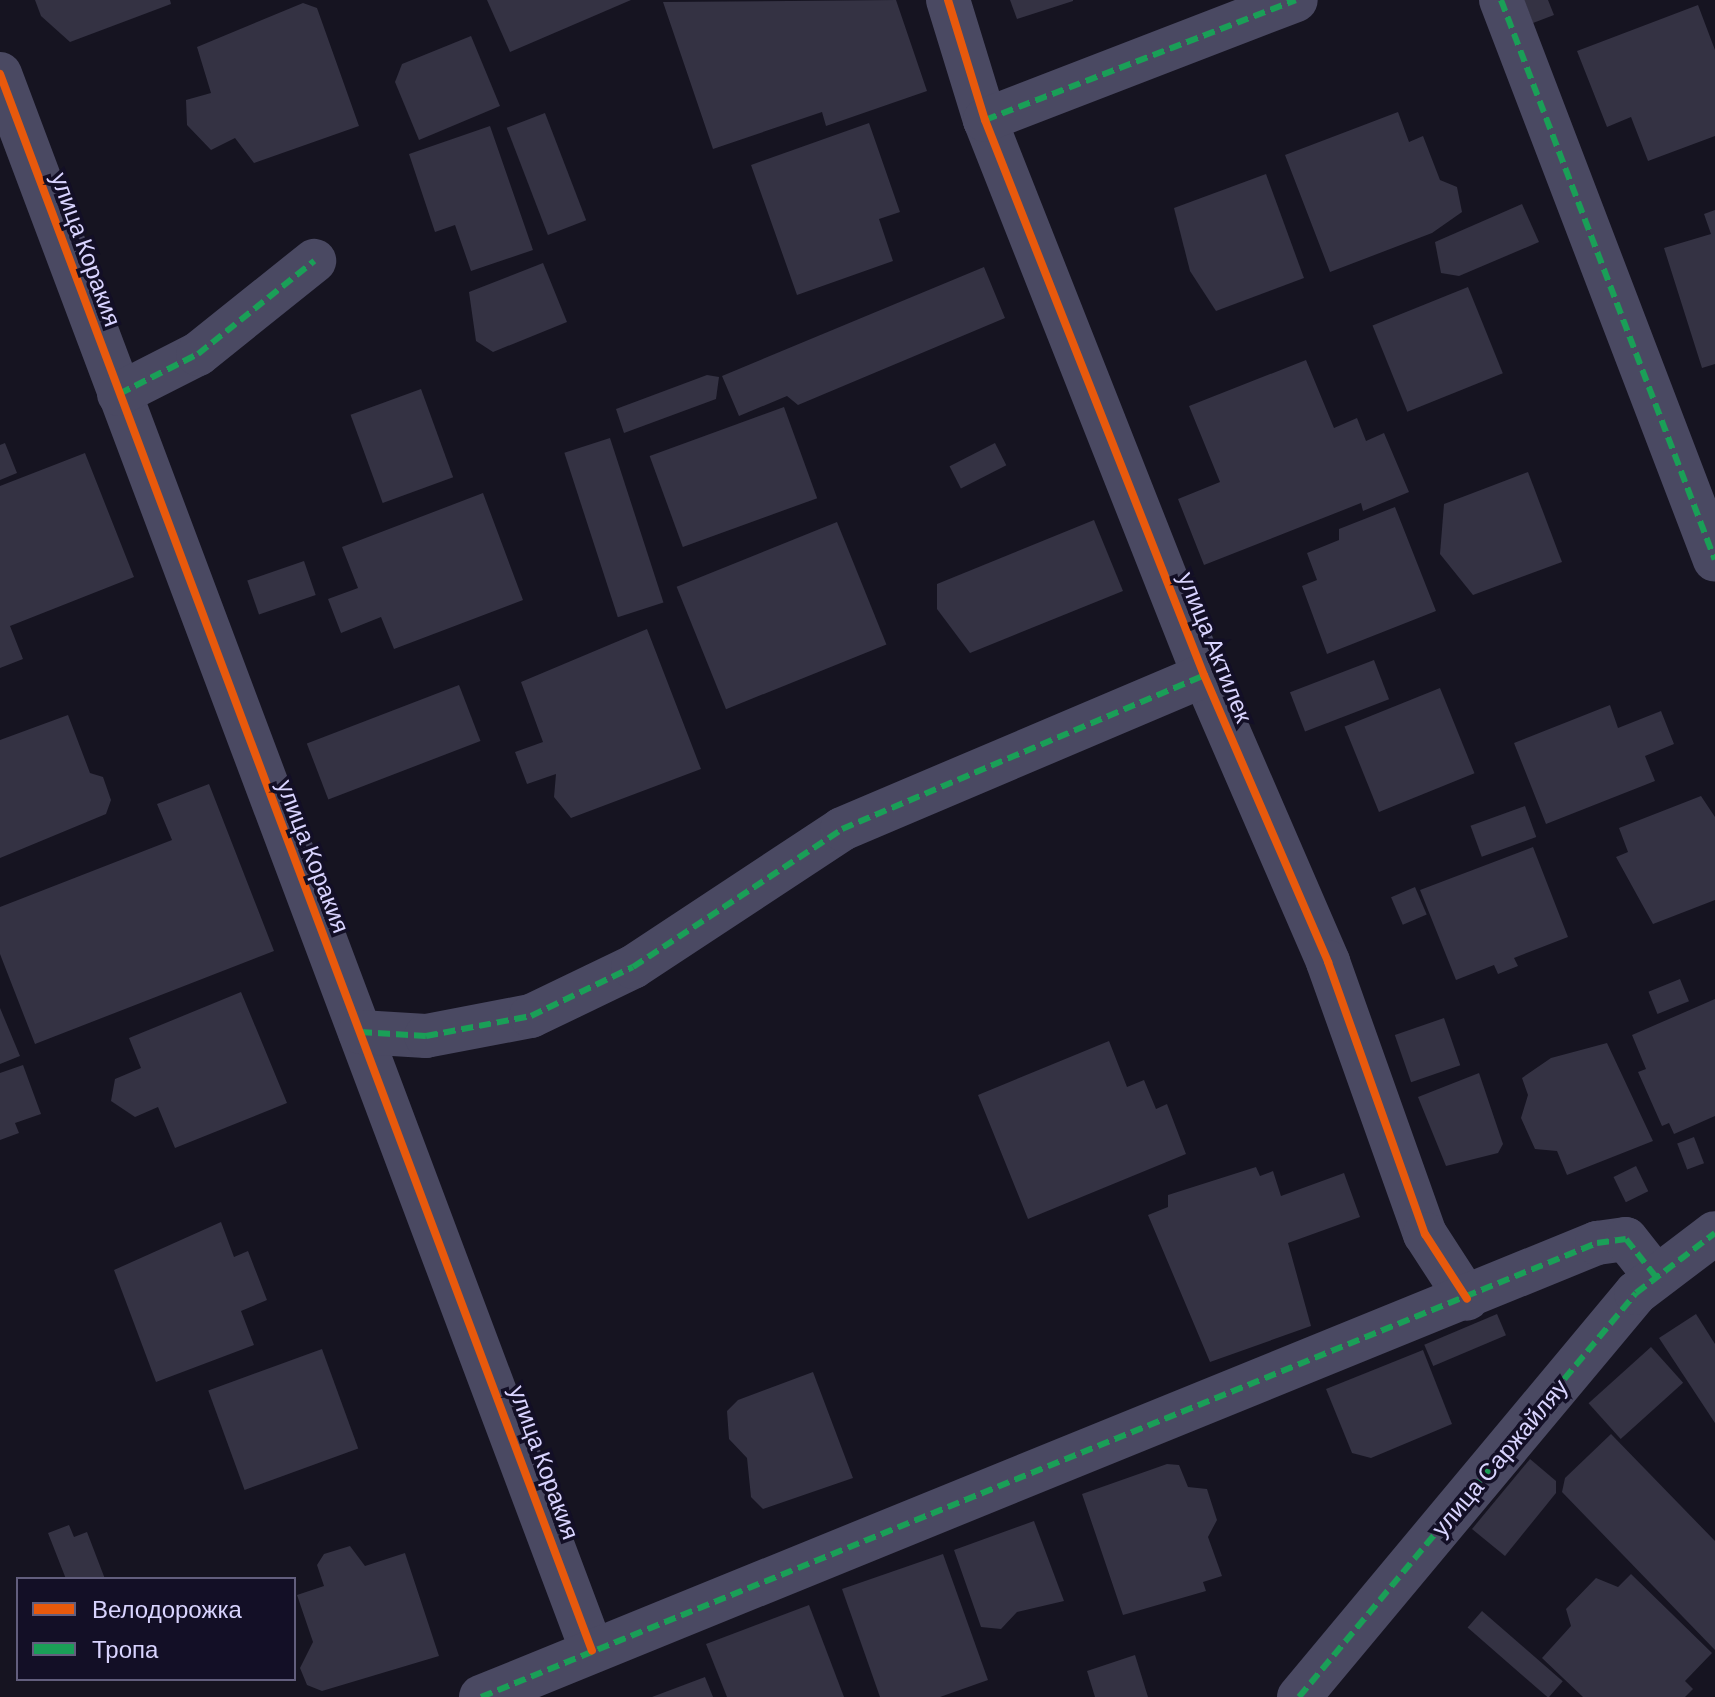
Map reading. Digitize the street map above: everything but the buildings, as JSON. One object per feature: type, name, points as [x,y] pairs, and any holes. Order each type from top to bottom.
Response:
[{"type":"street","name":"улица Актилек","points":[[948,0],[985,120],[1204,675],[1328,962],[1425,1234],[1467,1299]]},
{"type":"street","points":[[985,120],[1296,0]]},
{"type":"street","points":[[1501,0],[1715,560]]},
{"type":"street","name":"улица Коракия","points":[[0,74],[592,1651]]},
{"type":"street","points":[[119,394],[198,354],[314,261]]},
{"type":"street","points":[[360,1032],[426,1036],[531,1016],[633,967],[842,829],[1204,675]]},
{"type":"street","name":"улица Саржайляу","points":[[1299,1697],[1656,1277],[1715,1233]]},
{"type":"street","points":[[481,1697],[1109,1436],[1467,1299],[1597,1243],[1626,1239],[1656,1277]]},
{"type":"marked path","points":[[985,120],[1296,0]]},
{"type":"marked path","points":[[1501,0],[1715,560]]},
{"type":"marked path","points":[[119,394],[198,354],[314,261]]},
{"type":"marked path","points":[[360,1032],[426,1036],[531,1016],[633,967],[842,829],[1204,675]]},
{"type":"marked path","points":[[1299,1697],[1636,1293],[1715,1233]]},
{"type":"marked path","points":[[481,1697],[1597,1243],[1626,1239],[1656,1277]]},
{"type":"cycle path","points":[[948,0],[985,120],[1204,675],[1328,962],[1425,1234],[1467,1299]]},
{"type":"cycle path","points":[[0,74],[592,1651]]}]
